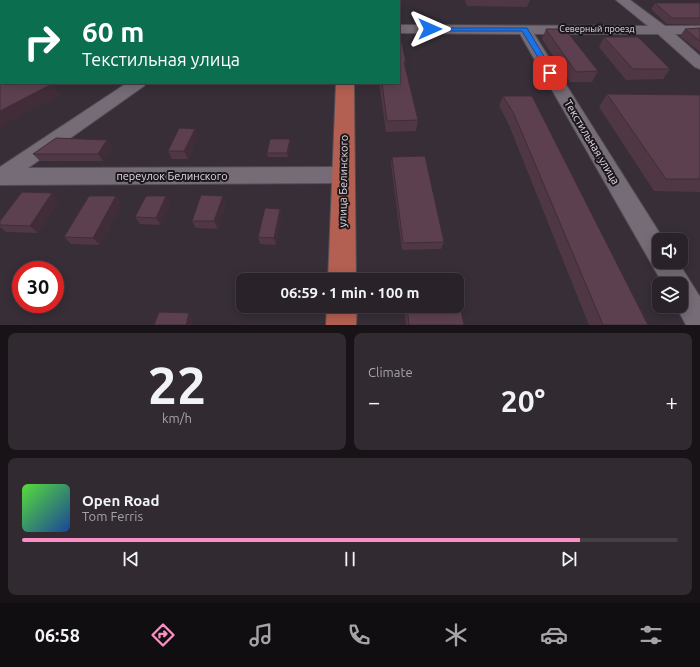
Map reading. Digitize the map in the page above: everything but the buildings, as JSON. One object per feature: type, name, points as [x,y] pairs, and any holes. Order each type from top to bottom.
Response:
[{"type":"main road","name":"улица Белинского","points":[[342,273],[345,84]]},
{"type":"main road","points":[[341,325],[342,313]]},
{"type":"street","points":[[622,0],[662,30],[700,64]]},
{"type":"street","name":"Северный проезд","points":[[400,29],[700,30]]},
{"type":"street","name":"Текстильная улица","points":[[524,29],[652,242]]},
{"type":"street","points":[[0,176],[137,84]]},
{"type":"street","name":"переулок Белинского","points":[[0,176],[343,175]]},
{"type":"street","points":[[688,302],[700,322]]},
{"type":"route","points":[[430,29],[524,29],[550,73]]}]
